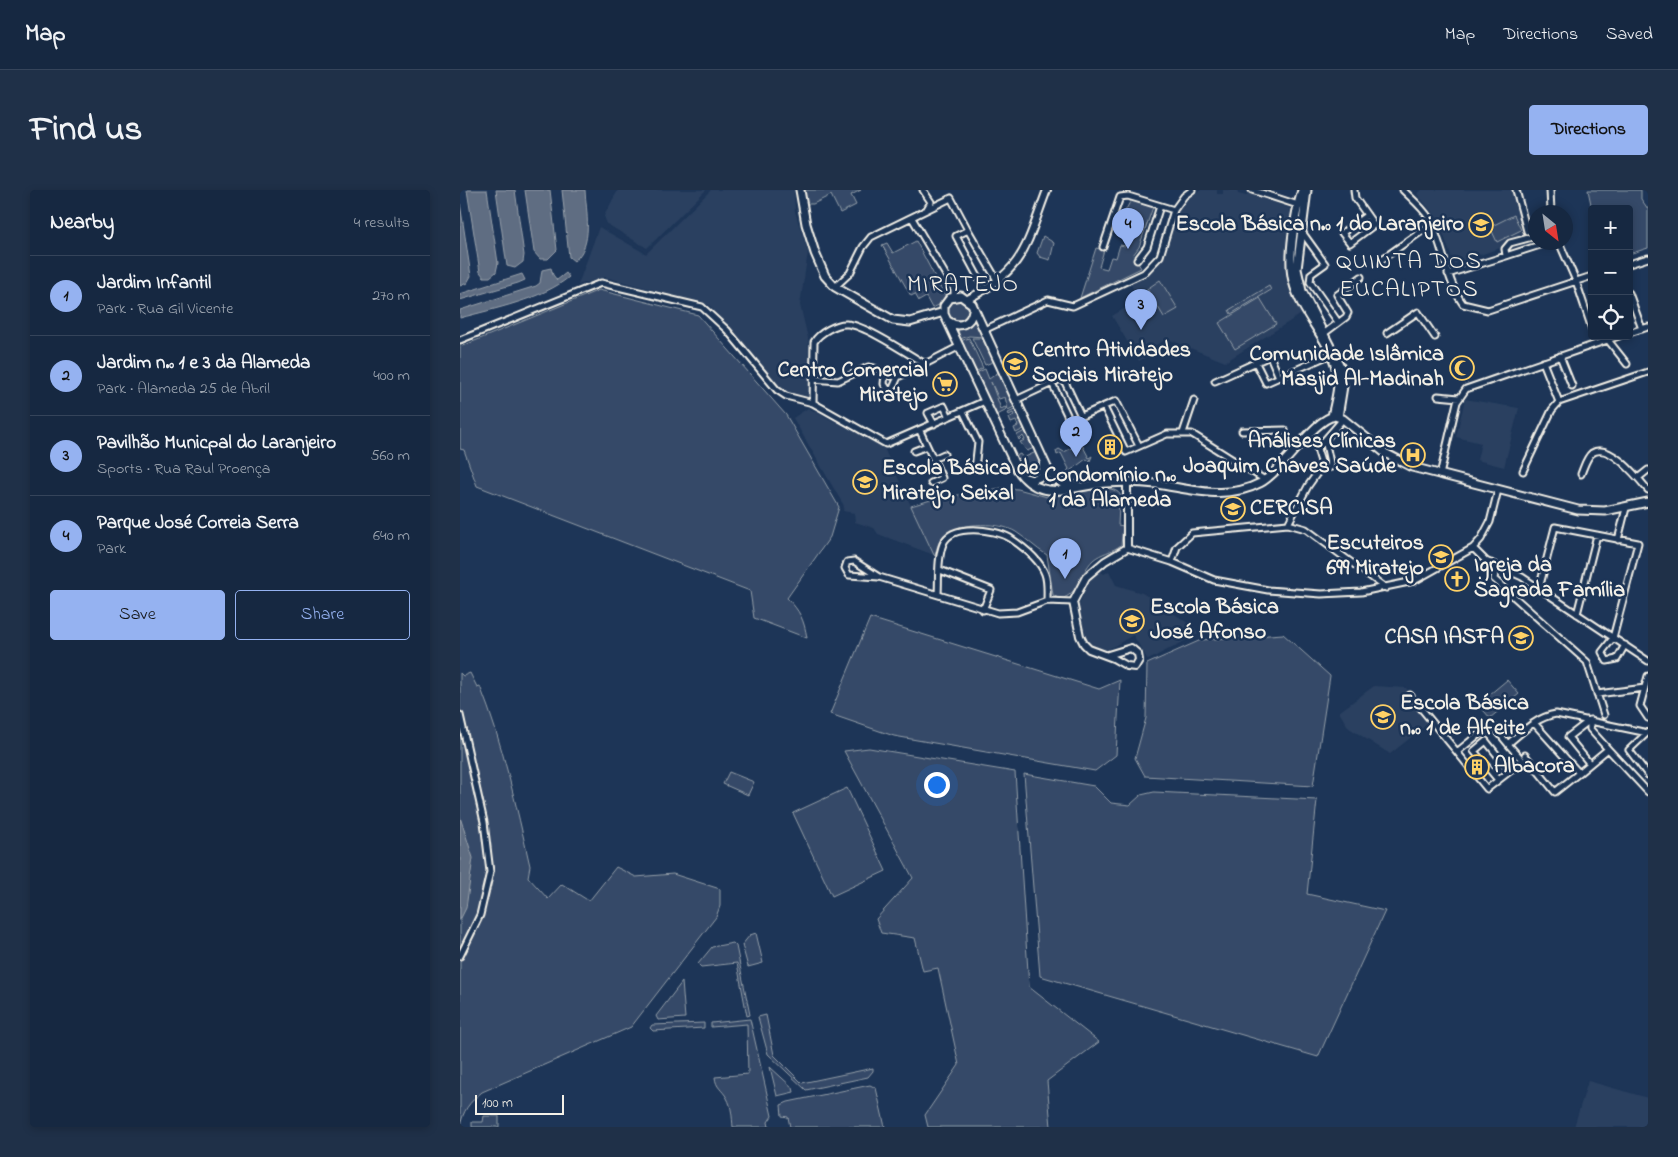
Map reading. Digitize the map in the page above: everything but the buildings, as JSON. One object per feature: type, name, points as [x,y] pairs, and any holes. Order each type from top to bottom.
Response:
[{"type":"main road","points":[[800,190],[806,224],[814,253],[824,276],[835,287],[893,320],[910,322],[944,312]]},
{"type":"main road","points":[[1302,190],[1296,263],[1299,282],[1322,335]]},
{"type":"main road","points":[[1307,190],[1301,206],[1292,274],[1297,293],[1343,375],[1338,418]]},
{"type":"main road","points":[[1079,486],[1063,484],[1055,479],[1044,462],[968,299],[954,296],[946,302],[944,312],[985,401],[1021,475],[1028,482],[1044,490],[1127,483],[1221,493],[1243,490],[1265,480],[1283,465],[1320,422],[1338,418],[1392,458],[1412,467],[1440,475],[1578,510],[1596,512],[1626,508],[1648,502]]},
{"type":"main road","points":[[948,320],[955,325],[964,324],[971,319],[973,310]]},
{"type":"main road","points":[[1021,475],[1028,479],[1037,478],[1043,473],[1044,462]]},
{"type":"street","points":[[923,190],[931,202],[927,209]]},
{"type":"street","points":[[968,299],[998,282],[1013,269],[1021,256],[1047,190]]},
{"type":"street","points":[[984,330],[1048,300],[1073,306],[1144,273],[1153,266],[1160,256],[1174,210],[1184,196],[1192,190]]},
{"type":"street","points":[[1252,190],[1301,206]]},
{"type":"street","points":[[1354,190],[1355,198],[1367,215],[1374,225],[1350,243],[1342,233],[1367,215]]},
{"type":"street","points":[[1403,190],[1428,216],[1455,293],[1463,304],[1481,310],[1494,309],[1588,277]]},
{"type":"street","points":[[1516,190],[1527,231]]},
{"type":"street","points":[[1550,190],[1551,205]]},
{"type":"street","points":[[1103,247],[1120,197],[1128,196],[1174,210]]},
{"type":"street","points":[[835,287],[850,273],[863,247],[871,237],[951,198],[998,282]]},
{"type":"street","points":[[1137,260],[1147,248],[1160,206]]},
{"type":"street","points":[[912,218],[954,290],[954,296]]},
{"type":"street","points":[[1381,260],[1422,230],[1433,227]]},
{"type":"street","points":[[968,230],[956,236],[986,290]]},
{"type":"street","points":[[1300,230],[1325,264],[1311,274],[1310,282],[1338,322]]},
{"type":"street","points":[[1506,256],[1505,249],[1510,243],[1528,238]]},
{"type":"street","points":[[1448,274],[1528,249]]},
{"type":"street","points":[[1562,250],[1576,281],[1588,317]]},
{"type":"street","points":[[1633,263],[1648,258]]},
{"type":"street","points":[[1322,335],[1348,313],[1337,295],[1362,278]]},
{"type":"street","points":[[460,340],[601,283],[702,307],[727,330],[778,390],[786,396],[813,403],[886,444],[920,431],[985,401]]},
{"type":"street","points":[[1630,295],[1642,329]]},
{"type":"street","points":[[1387,333],[1418,312],[1435,336]]},
{"type":"street","points":[[813,403],[814,342],[818,335],[847,324],[861,329],[925,364]]},
{"type":"street","points":[[1633,332],[1648,327]]},
{"type":"street","points":[[1596,340],[1597,344]]},
{"type":"street","points":[[1440,475],[1458,398],[1470,387],[1608,340],[1627,364]]},
{"type":"street","points":[[813,379],[838,381],[868,367],[898,377],[960,346]]},
{"type":"street","points":[[1256,362],[1266,383],[1332,354]]},
{"type":"street","points":[[1215,381],[1270,356],[1279,377]]},
{"type":"street","points":[[1560,356],[1572,386]]},
{"type":"street","points":[[1543,362],[1559,402]]},
{"type":"street","points":[[1524,471],[1552,410],[1559,402],[1648,372]]},
{"type":"street","points":[[885,374],[884,384],[888,390],[893,388],[898,377]]},
{"type":"street","points":[[1016,400],[1063,378],[1081,416]]},
{"type":"street","points":[[1052,383],[1070,421],[1116,401],[1139,446]]},
{"type":"street","points":[[1438,396],[1458,398]]},
{"type":"street","points":[[1183,432],[1194,400]]},
{"type":"street","points":[[934,424],[928,413],[944,406],[950,417]]},
{"type":"street","points":[[1104,406],[1126,452],[1167,434],[1183,432],[1202,438],[1265,480]]},
{"type":"street","points":[[963,410],[978,442],[975,469]]},
{"type":"street","points":[[1323,468],[1317,449],[1325,440],[1338,418]]},
{"type":"street","points":[[1242,431],[1285,430]]},
{"type":"street","points":[[920,431],[942,478],[931,483]]},
{"type":"street","points":[[1288,524],[1308,486],[1320,469],[1331,467],[1325,440]]},
{"type":"street","points":[[914,451],[927,446]]},
{"type":"street","points":[[1580,474],[1588,458],[1598,451],[1611,454],[1627,466],[1648,490]]},
{"type":"street","points":[[933,459],[944,454]]},
{"type":"street","points":[[1638,478],[1648,470]]},
{"type":"street","points":[[1127,483],[1127,548]]},
{"type":"street","points":[[1108,655],[1089,649],[1084,644],[1080,636],[1073,602],[1086,577],[1100,564],[1127,548],[1172,562],[1214,580],[1268,590],[1322,594],[1386,588],[1414,581],[1471,549],[1481,539],[1490,522],[1498,490]]},
{"type":"street","points":[[1618,540],[1626,508]]},
{"type":"street","points":[[1172,562],[1177,547],[1192,533],[1288,524],[1306,529],[1386,588]]},
{"type":"street","points":[[1539,589],[1555,526],[1638,544],[1613,638],[1602,652],[1607,661],[1612,662],[1617,659],[1624,645]]},
{"type":"street","points":[[938,594],[943,543],[949,535],[960,531],[994,532],[1009,538],[1036,560],[1044,572],[1047,600]]},
{"type":"street","points":[[1577,614],[1597,535]]},
{"type":"street","points":[[1471,549],[1483,559],[1522,577],[1648,661]]},
{"type":"street","points":[[879,577],[854,561],[848,562],[844,568],[849,575],[879,577],[998,613],[1018,612],[1047,600],[1073,602]]},
{"type":"street","points":[[1491,563],[1495,573],[1494,579],[1587,662],[1604,715]]},
{"type":"street","points":[[940,570],[991,590],[983,610]]},
{"type":"street","points":[[1648,676],[1640,706],[1648,718]]},
{"type":"street","points":[[1597,694],[1645,688]]},
{"type":"street","points":[[1410,696],[1487,789],[1523,761],[1494,727],[1489,726],[1457,752]]},
{"type":"street","points":[[1508,744],[1534,723],[1556,714],[1648,733]]},
{"type":"street","points":[[460,716],[484,822],[490,872],[480,915],[460,956]]},
{"type":"street","points":[[1590,720],[1590,729],[1648,792]]},
{"type":"street","points":[[1590,720],[1568,737],[1590,764]]},
{"type":"street","points":[[1534,723],[1579,773]]},
{"type":"street","points":[[1648,733],[1630,750],[1648,775]]},
{"type":"street","points":[[1498,780],[1474,751],[1486,741],[1510,771]]},
{"type":"street","points":[[1525,755],[1555,792],[1608,749]]},
{"type":"shaded area","points":[[467,190],[487,190],[498,263],[496,272],[490,277],[484,277],[480,272]]},
{"type":"shaded area","points":[[496,190],[515,190],[524,255],[523,262],[515,268],[507,266]]},
{"type":"shaded area","points":[[525,190],[550,190],[557,250],[548,259],[540,259],[534,252]]},
{"type":"shaded area","points":[[562,190],[585,190],[587,237],[580,255],[574,261],[569,257]]},
{"type":"shaded area","points":[[618,190],[706,190],[647,248],[607,224],[604,216]]},
{"type":"shaded area","points":[[711,190],[794,190],[795,212],[808,252],[800,305],[808,338],[811,398],[795,397],[781,390],[709,305],[605,277],[578,285],[599,227],[646,254]]},
{"type":"shaded area","points":[[803,190],[861,190],[851,195],[856,205],[840,213],[831,195],[813,204],[807,204]]},
{"type":"shaded area","points":[[1201,190],[1217,190],[1217,194],[1223,194],[1223,190],[1237,190],[1238,194],[1246,196],[1248,193],[1289,208],[1293,214],[1287,261],[1288,276],[1291,290],[1303,313],[1225,362],[1168,339],[1154,346],[1157,351],[1139,361],[1112,316],[1139,300],[1131,285],[1146,277],[1159,264],[1179,209],[1188,198]]},
{"type":"shaded area","name":"Escola Básica n.º 1 do Laranjeiro","points":[[1422,190],[1513,190],[1525,235],[1505,241],[1500,248],[1454,264],[1438,219],[1417,194]]},
{"type":"shaded area","points":[[1588,190],[1641,190],[1641,199],[1648,209],[1648,248],[1633,253],[1633,205],[1591,205]]},
{"type":"shaded area","points":[[1131,200],[1153,207],[1139,247],[1133,255],[1141,268],[1080,298],[1096,248],[1104,250],[1099,267],[1107,269],[1111,257],[1116,258],[1120,245],[1125,246],[1129,233],[1133,234],[1137,222],[1122,217]]},
{"type":"shaded area","points":[[460,203],[471,276],[467,283],[460,286]]},
{"type":"shaded area","points":[[1514,215],[1521,230],[1497,242],[1490,227]]},
{"type":"shaded area","points":[[1043,236],[1054,243],[1050,260],[1040,257],[1037,253]]},
{"type":"shaded area","points":[[916,241],[945,296],[939,305],[932,308],[926,297],[919,301],[915,294],[911,296],[882,245],[887,243],[893,253]]},
{"type":"shaded area","points":[[551,268],[557,280],[566,273],[569,277],[558,285],[532,297],[460,318],[460,310],[536,286],[540,283],[542,270]]},
{"type":"shaded area","points":[[522,274],[525,280],[518,283],[460,300],[460,294]]},
{"type":"shaded area","points":[[1160,280],[1178,309],[1164,317],[1147,289]]},
{"type":"shaded area","points":[[1269,286],[1271,290],[1231,314],[1229,310]]},
{"type":"shaded area","points":[[599,290],[698,315],[786,415],[839,507],[830,537],[787,598],[801,616],[807,638],[754,618],[750,591],[477,486],[464,450],[460,449],[460,347]]},
{"type":"shaded area","points":[[1260,298],[1276,324],[1235,349],[1219,323]]},
{"type":"shaded area","points":[[959,299],[967,302],[970,310],[967,318],[959,321],[951,318],[948,310],[951,302]]},
{"type":"shaded area","points":[[975,321],[984,337],[969,336],[960,339],[958,329]]},
{"type":"shaded area","points":[[969,338],[983,368],[975,372],[960,341]]},
{"type":"shaded area","points":[[972,338],[984,338],[995,361],[985,365]]},
{"type":"shaded area","points":[[985,369],[989,379],[1000,371],[1016,406],[1008,410],[1005,397],[999,399],[991,382],[1001,409],[1005,407],[1007,410],[995,416],[976,373]]},
{"type":"shaded area","points":[[1465,399],[1519,408],[1504,467],[1477,460],[1481,443],[1456,437]]},
{"type":"shaded area","name":"Escola Básica de Miratejo, Seixal","points":[[808,408],[883,446],[934,555],[878,534],[874,528],[855,522],[854,513],[843,511],[844,506],[793,418]]},
{"type":"shaded area","points":[[1017,409],[1026,428],[1016,433],[1014,428],[1018,426],[1016,421],[1011,423],[1009,418],[1014,415],[1013,413],[1009,415],[1008,413]]},
{"type":"shaded area","points":[[1027,430],[1034,448],[1027,451],[1020,442],[1025,440],[1023,436],[1019,440],[1017,435]]},
{"type":"shaded area","points":[[1083,439],[1080,441],[1089,458],[1092,456],[1090,461],[1086,459],[1070,471],[1073,474],[1070,475],[1066,472],[1069,469],[1061,453],[1057,455],[1056,451],[1059,449],[1064,452],[1080,444],[1077,441]]},
{"type":"shaded area","points":[[1036,452],[1041,464],[1039,474],[1032,478],[1022,473],[1014,457],[1020,454],[1023,458]]},
{"type":"shaded area","points":[[1001,488],[1018,489],[1047,497],[1106,488],[1116,491],[1120,494],[1123,503],[1119,506],[1118,525],[1123,526],[1121,545],[1093,560],[1071,593],[1060,599],[1053,595],[1047,555],[1016,532],[1001,526],[972,525],[954,529],[942,537],[935,556],[911,506],[934,499]]},
{"type":"shaded area","name":"Escola Básica José Afonso","points":[[1099,570],[1104,574],[1109,571],[1116,585],[1142,593],[1195,628],[1198,634],[1148,660],[1133,635],[1107,650],[1087,646],[1079,605],[1090,579]]},
{"type":"shaded area","points":[[870,618],[1099,689],[1120,680],[1116,755],[1095,771],[894,736],[830,714]]},
{"type":"shaded area","points":[[1283,634],[1330,676],[1313,786],[1145,776],[1135,758],[1146,718],[1147,664],[1201,640]]},
{"type":"shaded area","points":[[460,673],[463,676],[470,673],[477,687],[480,686],[496,730],[514,798],[530,866],[528,877],[548,899],[562,884],[589,901],[616,867],[636,877],[673,874],[720,889],[720,906],[716,917],[631,1027],[482,1092],[467,1107],[460,1127]]},
{"type":"shaded area","points":[[1507,680],[1519,694],[1490,718],[1478,704]]},
{"type":"shaded area","name":"Escola Básica n.º 1 de Alfeite","points":[[1374,686],[1406,688],[1411,694],[1408,697],[1429,723],[1390,754],[1349,728],[1339,712]]},
{"type":"shaded area","points":[[869,748],[1015,772],[1029,987],[1099,1042],[1047,1081],[1051,1127],[928,1127],[925,1115],[959,1065],[938,968],[923,971],[915,938],[881,933],[876,919],[913,878],[844,751]]},
{"type":"shaded area","points":[[729,772],[754,782],[748,795],[723,784]]},
{"type":"shaded area","points":[[1024,774],[1094,786],[1111,803],[1130,805],[1141,795],[1154,792],[1317,800],[1307,894],[1385,911],[1318,1057],[1040,976]]},
{"type":"shaded area","points":[[847,788],[886,871],[832,896],[793,813]]},
{"type":"shaded area","points":[[460,817],[473,858],[466,908],[460,920]]},
{"type":"shaded area","points":[[756,933],[763,963],[748,967],[742,945],[750,935]]},
{"type":"shaded area","points":[[733,943],[736,946],[750,1015],[747,1016],[737,963],[701,967],[698,964],[712,947]]},
{"type":"shaded area","points":[[682,982],[685,1018],[658,1020],[656,1016]]},
{"type":"shaded area","points":[[766,1015],[774,1055],[802,1083],[873,1068],[873,1071],[868,1077],[806,1090],[768,1054],[758,1017]]},
{"type":"shaded area","points":[[750,1019],[772,1116],[768,1122],[769,1127],[733,1127],[729,1101],[718,1086],[715,1077],[748,1074],[747,1024],[711,1027],[711,1023]]},
{"type":"shaded area","points":[[704,1023],[704,1028],[653,1031],[650,1028],[652,1025]]},
{"type":"shaded area","points":[[770,1067],[793,1088],[794,1092],[777,1096]]},
{"type":"shaded area","points":[[1588,1081],[1648,1098],[1648,1127],[1574,1127]]},
{"type":"shaded area","points":[[870,1085],[876,1088],[885,1127],[790,1127],[788,1117],[782,1116],[781,1105],[788,1102]]},
{"type":"shaded area","points":[[484,1116],[499,1116],[499,1127],[472,1127],[472,1122],[483,1122]]},
{"type":"place","name":"Escola Básica n.º 1 do Laranjeiro","points":[[1481,225]]},
{"type":"place","name":"Parque José Correia Serra","points":[[1128,249]]},
{"type":"place","name":"Pavilhão Municpal do Laranjeiro","points":[[1141,330]]},
{"type":"place","name":"Centro Atividades Sociais Miratejo","points":[[1015,364]]},
{"type":"place","name":"Comunidade Islâmica Masjid Al-Madinah","points":[[1462,368]]},
{"type":"place","name":"Centro Comercial Miratejo","points":[[945,384]]},
{"type":"place","name":"Condomínio n.º 1 da Alameda","points":[[1110,447]]},
{"type":"place","name":"Análises Clínicas Joaquim Chaves Saúde","points":[[1413,455]]},
{"type":"place","name":"Jardim n.º 1 e 3 da Alameda","points":[[1076,457]]},
{"type":"place","name":"Escola Básica de Miratejo, Seixal","points":[[865,482]]},
{"type":"place","name":"CERCISA","points":[[1233,509]]},
{"type":"place","name":"Escuteiros 699 Miratejo","points":[[1441,557]]},
{"type":"place","name":"Jardim Infantil","points":[[1065,579]]},
{"type":"place","name":"Igreja da Sagrada Família","points":[[1457,579]]},
{"type":"place","name":"Escola Básica José Afonso","points":[[1132,621]]},
{"type":"place","name":"CASA IASFA","points":[[1521,638]]},
{"type":"place","name":"Escola Básica n.º 1 de Alfeite","points":[[1383,717]]},
{"type":"place","name":"Albacora","points":[[1477,767]]},
{"type":"district","name":"QUINTA DOS EUCALIPTOS","points":[[1409,276]]},
{"type":"district","name":"MIRATEJO","points":[[963,285]]}]
